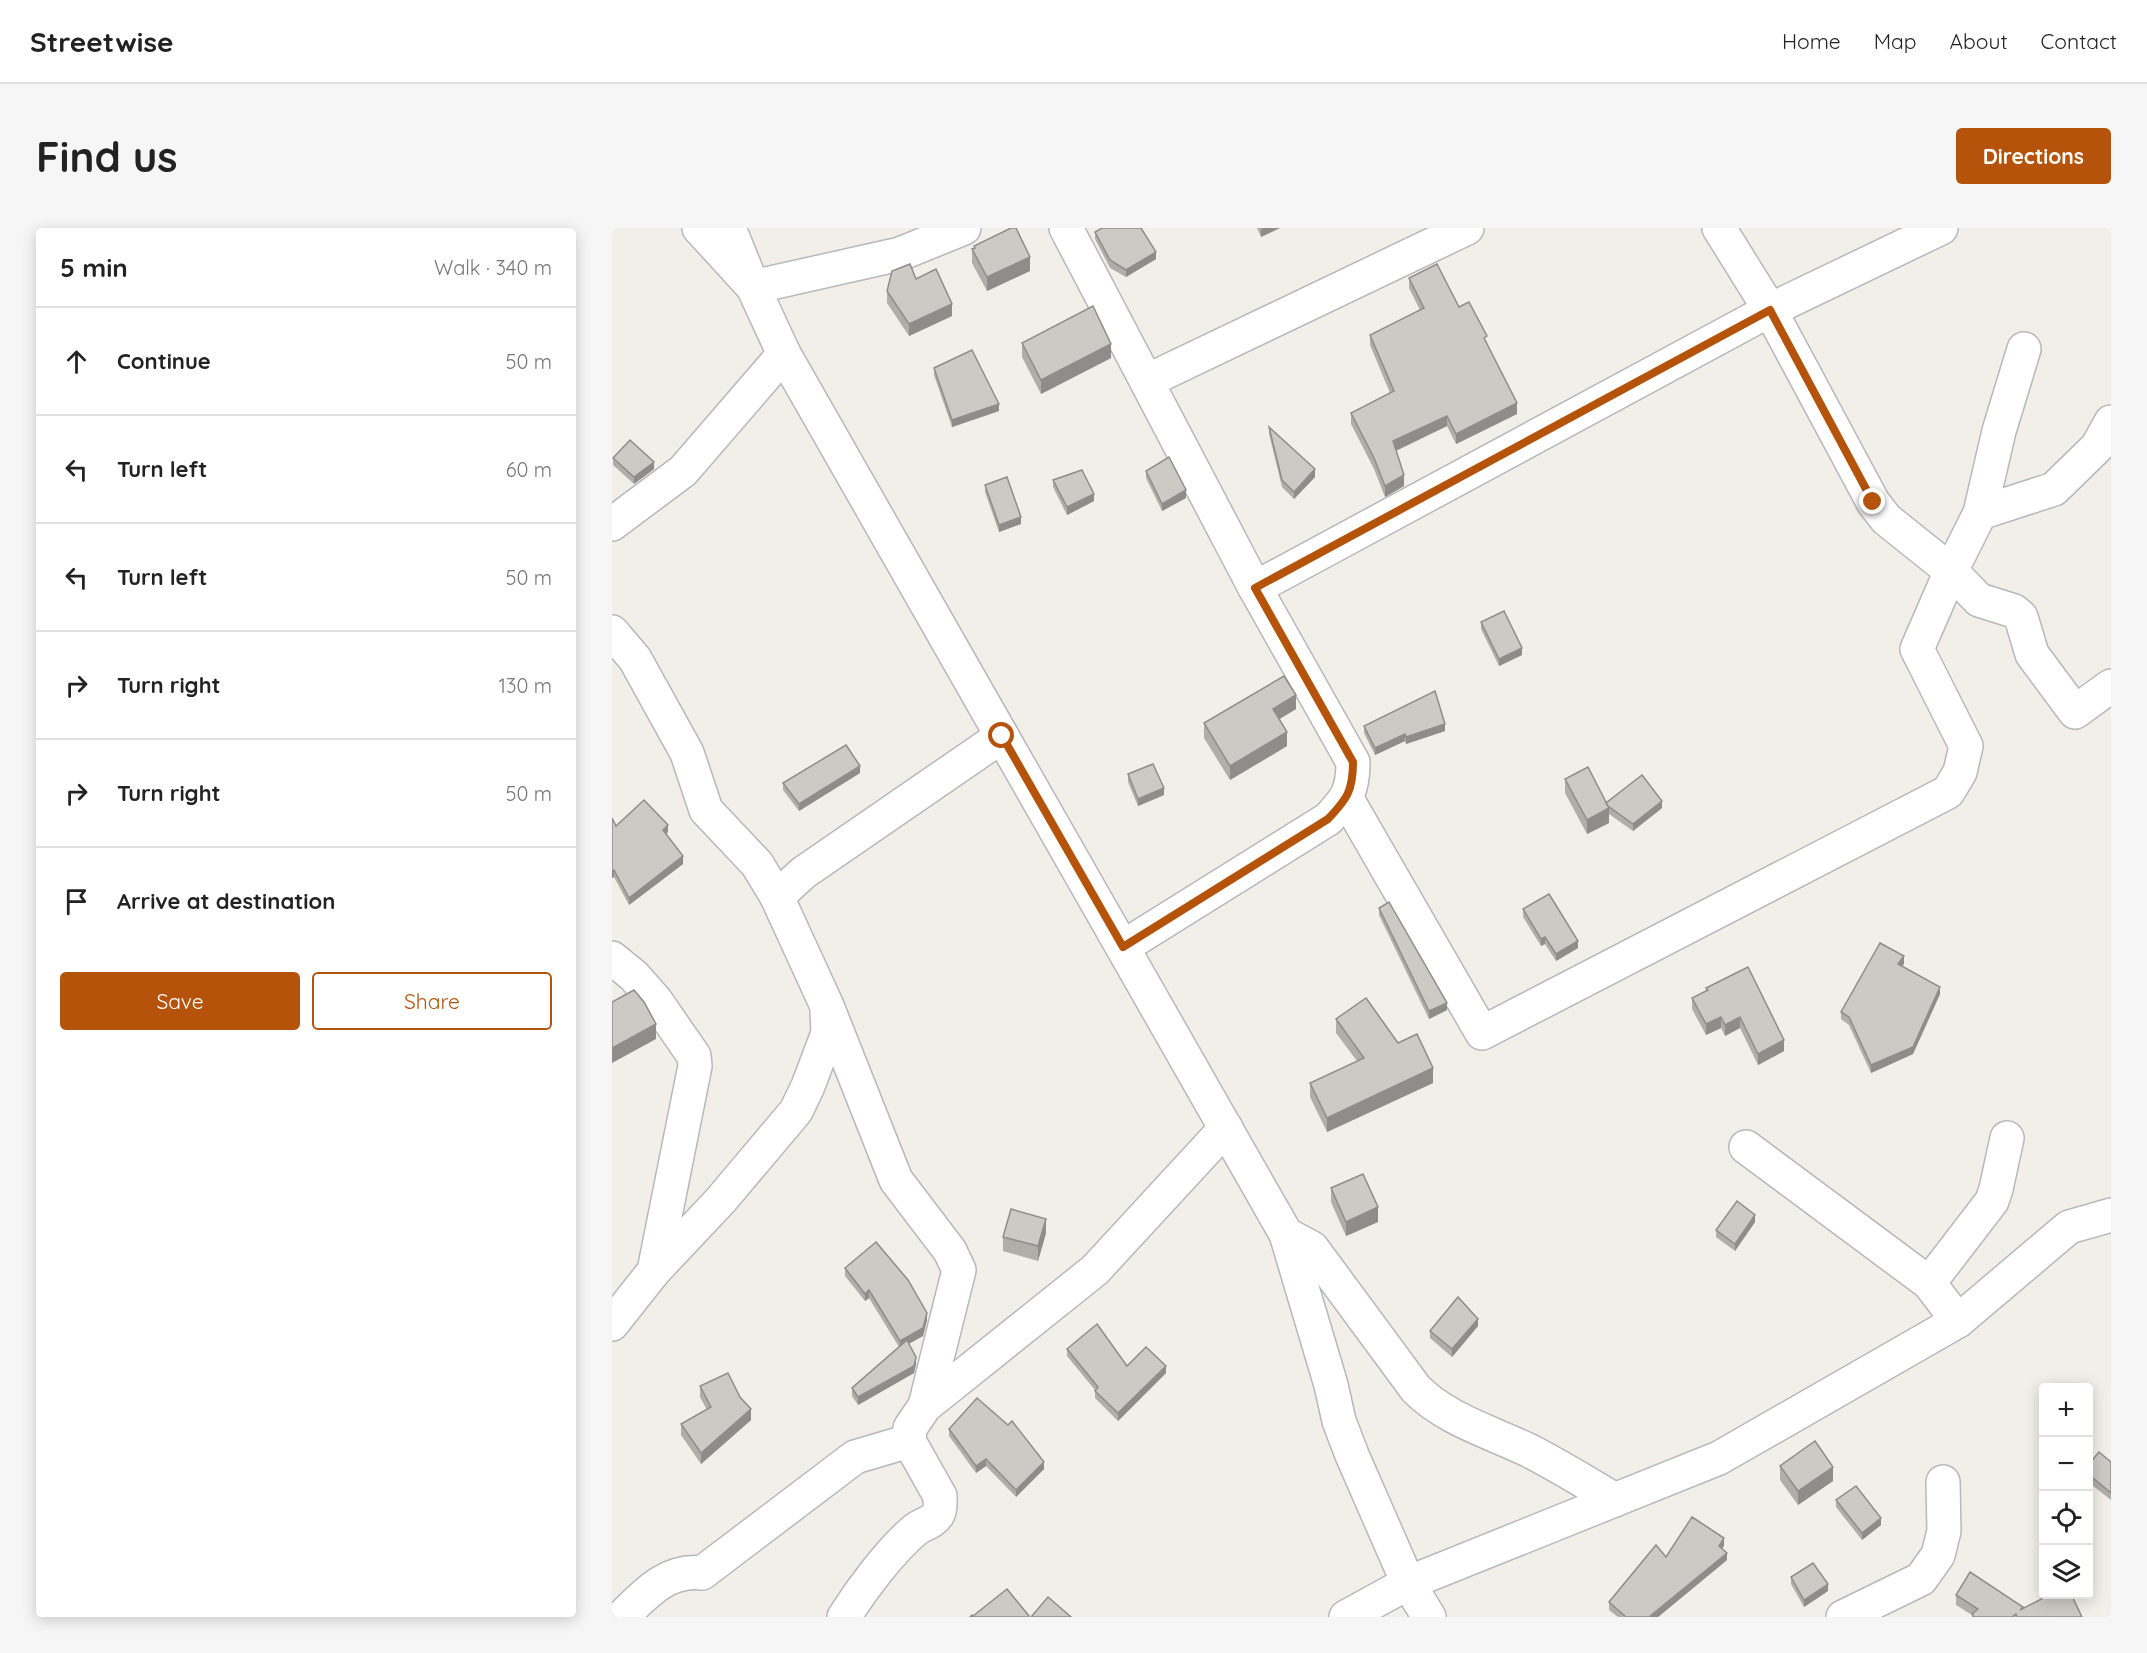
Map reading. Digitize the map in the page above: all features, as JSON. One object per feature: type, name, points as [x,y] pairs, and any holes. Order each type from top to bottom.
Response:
[{"type":"street","points":[[699,228],[753,287]]},
{"type":"street","points":[[729,228],[784,354],[1286,1234],[1331,1385],[1339,1421],[1408,1582],[1429,1617]]},
{"type":"street","points":[[753,287],[900,254],[964,228]]},
{"type":"street","points":[[1066,228],[1255,588],[1353,762],[1353,774],[1347,800],[1328,819],[1123,947]]},
{"type":"street","points":[[1147,381],[1467,228]]},
{"type":"street","points":[[1719,228],[1770,310],[1873,502],[1886,519],[1951,571],[1979,600],[2014,611],[2021,617],[2032,654],[2075,712],[2111,686]]},
{"type":"street","points":[[1255,588],[1770,310],[1941,228]]},
{"type":"street","points":[[1347,800],[1482,1033],[1948,792],[1960,772],[1966,746],[1917,649],[1951,571],[1980,513],[1999,431],[2024,350]]},
{"type":"street","points":[[612,524],[683,471],[784,354]]},
{"type":"street","points":[[1980,513],[2054,489],[2097,447],[2111,422]]},
{"type":"street","points":[[612,632],[635,659],[687,753],[706,810],[757,864],[777,897],[827,1006],[896,1180],[950,1251],[959,1270],[925,1406]]},
{"type":"street","points":[[777,897],[803,873],[1002,736]]},
{"type":"street","points":[[612,958],[634,976],[656,1001],[694,1056],[695,1066],[654,1271]]},
{"type":"street","points":[[612,1324],[654,1271],[721,1200],[796,1110],[808,1086],[828,1033],[827,1006]]},
{"type":"street","points":[[844,1617],[855,1599],[892,1554],[916,1529],[938,1515],[941,1506],[940,1496],[909,1440],[910,1428],[925,1406],[1095,1270],[1226,1128]]},
{"type":"street","points":[[1929,1283],[1992,1201],[2007,1138]]},
{"type":"street","points":[[1746,1147],[1929,1283],[1958,1321]]},
{"type":"street","points":[[1346,1617],[1408,1582],[1719,1458],[1958,1321],[2070,1227],[2111,1215]]},
{"type":"street","points":[[1286,1234],[1312,1248],[1427,1401],[1447,1414],[1531,1452],[1615,1500]]},
{"type":"street","points":[[622,1617],[651,1588],[679,1574],[692,1572],[702,1574],[855,1457],[909,1440]]},
{"type":"street","points":[[1843,1617],[1921,1579],[1938,1555],[1944,1531],[1943,1482]]},
{"type":"building","points":[[1011,228],[1016,228],[1030,257],[987,277],[972,249]]},
{"type":"building","points":[[1102,228],[1141,228],[1156,252],[1126,270],[1110,260],[1095,232]]},
{"type":"building","points":[[910,264],[916,279],[936,269],[952,304],[909,324],[887,291],[892,271]]},
{"type":"building","points":[[1437,264],[1459,307],[1469,302],[1487,336],[1484,338],[1517,403],[1456,434],[1447,416],[1393,441],[1404,475],[1385,486],[1374,458],[1351,413],[1394,391],[1370,335],[1424,308],[1409,278]]},
{"type":"building","points":[[1093,306],[1111,344],[1041,380],[1022,343]]},
{"type":"building","points":[[972,350],[999,404],[952,420],[934,368]]},
{"type":"building","points":[[1269,427],[1315,469],[1294,492],[1282,480]]},
{"type":"building","points":[[630,440],[654,462],[634,477],[613,458]]},
{"type":"building","points":[[1169,457],[1186,490],[1162,504],[1146,471]]},
{"type":"building","points":[[1082,470],[1094,494],[1067,507],[1053,480]]},
{"type":"building","points":[[1007,477],[1021,517],[999,525],[985,485]]},
{"type":"building","points":[[1504,611],[1522,648],[1499,659],[1481,622]]},
{"type":"building","points":[[1284,676],[1296,695],[1273,709],[1287,732],[1230,766],[1204,723]]},
{"type":"building","points":[[1435,691],[1445,724],[1406,737],[1405,734],[1375,748],[1364,726]]},
{"type":"building","points":[[846,745],[860,766],[799,804],[783,783]]},
{"type":"building","points":[[1153,764],[1164,788],[1138,799],[1128,774]]},
{"type":"building","points":[[1588,767],[1609,808],[1587,820],[1565,779]]},
{"type":"building","points":[[1642,775],[1662,801],[1633,824],[1606,803]]},
{"type":"building","points":[[644,800],[668,825],[663,830],[683,856],[629,898],[614,870],[612,871],[612,818],[616,826]]},
{"type":"building","points":[[1549,894],[1578,941],[1556,954],[1545,937],[1541,939],[1523,909]]},
{"type":"building","points":[[1389,902],[1447,1003],[1429,1011],[1379,908]]},
{"type":"building","points":[[1880,943],[1904,956],[1898,964],[1940,987],[1913,1047],[1871,1065],[1849,1017],[1841,1012]]},
{"type":"building","points":[[1748,967],[1784,1040],[1758,1054],[1740,1017],[1725,1025],[1721,1017],[1706,1024],[1692,998],[1708,990],[1706,988]]},
{"type":"building","points":[[634,990],[644,1002],[656,1024],[612,1048],[612,1002]]},
{"type":"building","points":[[1366,998],[1398,1043],[1417,1034],[1433,1068],[1327,1118],[1310,1083],[1364,1058],[1336,1019]]},
{"type":"building","points":[[1363,1174],[1378,1207],[1346,1222],[1331,1188]]},
{"type":"building","points":[[1737,1201],[1755,1215],[1735,1244],[1716,1230]]},
{"type":"building","points":[[1011,1209],[1046,1219],[1038,1246],[1003,1237]]},
{"type":"building","points":[[876,1242],[908,1280],[927,1313],[923,1328],[900,1341],[869,1290],[865,1294],[845,1268]]},
{"type":"building","points":[[1458,1297],[1478,1319],[1452,1349],[1430,1331]]},
{"type":"building","points":[[1097,1324],[1127,1366],[1146,1347],[1166,1366],[1118,1413],[1095,1391],[1098,1387],[1067,1349]]},
{"type":"building","points":[[907,1340],[916,1357],[914,1366],[858,1397],[852,1388]]},
{"type":"building","points":[[728,1373],[740,1397],[751,1409],[701,1453],[681,1424],[711,1407],[700,1386]]},
{"type":"building","points":[[977,1398],[1008,1425],[1012,1421],[1044,1462],[1016,1490],[986,1459],[976,1466],[949,1429]]},
{"type":"building","points":[[1815,1441],[1833,1467],[1798,1491],[1780,1466]]},
{"type":"building","points":[[2099,1452],[2111,1462],[2111,1493],[2093,1478],[2093,1459]]},
{"type":"building","points":[[1856,1486],[1881,1518],[1862,1533],[1836,1500]]},
{"type":"building","points":[[1692,1517],[1724,1538],[1719,1546],[1727,1553],[1649,1617],[1626,1617],[1609,1602],[1656,1545],[1666,1557]]},
{"type":"building","points":[[1813,1563],[1828,1584],[1804,1600],[1791,1577]]},
{"type":"building","points":[[1970,1572],[2023,1607],[2020,1610],[2041,1599],[2073,1599],[2082,1617],[2017,1617],[2016,1614],[2012,1617],[1974,1617],[1972,1614],[1978,1609],[1956,1595]]},
{"type":"building","points":[[1007,1589],[1028,1617],[970,1617],[973,1616]]},
{"type":"building","points":[[1048,1597],[1071,1617],[1031,1617]]},
{"type":"route","points":[[1002,736],[1123,947],[1328,819],[1347,800],[1353,774],[1353,762],[1255,588],[1770,310],[1873,502]]}]
